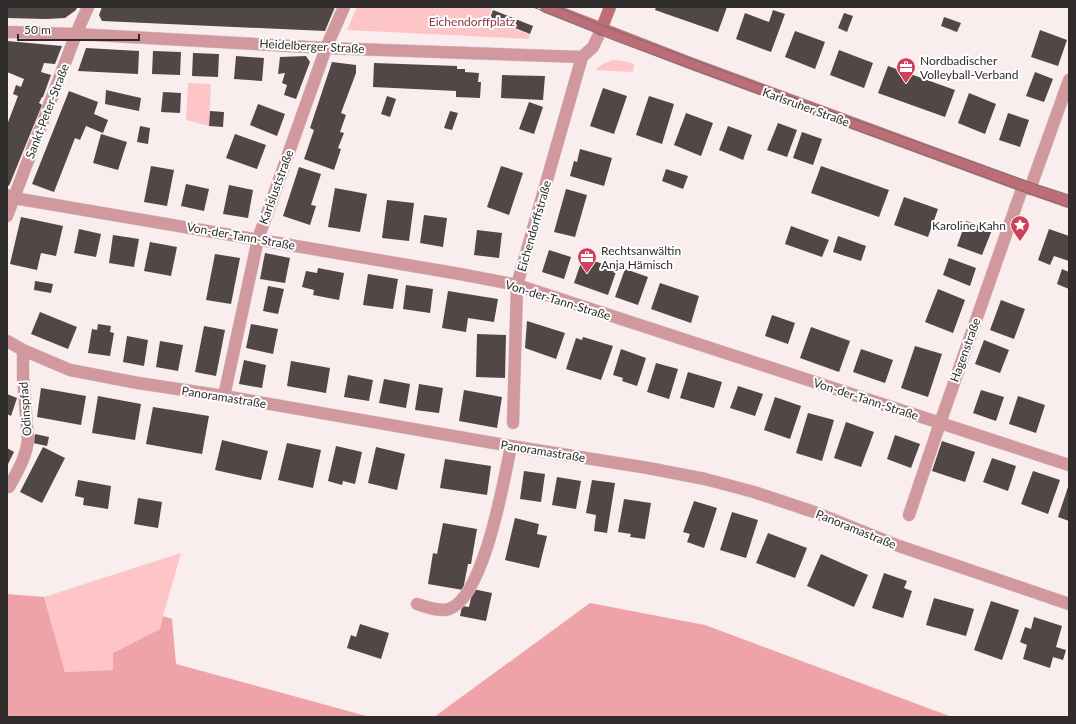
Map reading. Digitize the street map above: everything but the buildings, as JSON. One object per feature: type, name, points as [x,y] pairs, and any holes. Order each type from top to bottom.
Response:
[{"type":"main road","name":"Karlsruher Straße","points":[[546,7],[601,30],[1026,188],[1069,202]]},
{"type":"main road","points":[[601,30],[610,7]]},
{"type":"street","name":"Sankt-Peter-Straße","points":[[7,216],[10,196],[88,7]]},
{"type":"street","name":"Karlsluststraße","points":[[224,396],[258,239],[326,48],[344,7]]},
{"type":"street","points":[[582,58],[593,47],[601,30]]},
{"type":"street","name":"Heidelberger Straße","points":[[7,32],[76,34],[326,48],[582,58]]},
{"type":"street","name":"Eichendorffstraße","points":[[513,423],[517,285],[582,58]]},
{"type":"street","name":"Hagenstraße","points":[[909,515],[940,423],[1026,188],[1069,80]]},
{"type":"street","name":"Von-der-Tann-Straße","points":[[10,196],[517,285],[1069,465]]},
{"type":"street","name":"Panoramastraße","points":[[7,341],[23,350],[70,370],[138,383],[224,396],[705,479],[754,492],[814,512],[899,546],[1069,604]]},
{"type":"street","name":"Odinspfad","points":[[9,487],[27,450],[28,440],[23,377],[23,350]]},
{"type":"street","points":[[416,604],[444,610],[451,608],[462,599],[471,586],[492,532],[511,446]]},
{"type":"green space","name":"Eichendorffplatz","points":[[357,7],[489,7],[492,8],[488,18],[530,35],[528,39],[347,30]]},
{"type":"green space","points":[[613,60],[634,64],[633,72],[595,70],[603,64]]},
{"type":"green space","points":[[188,83],[211,84],[209,126],[186,120]]},
{"type":"green space","points":[[181,553],[160,629],[113,653],[113,670],[65,672],[44,597]]},
{"type":"shaded area","points":[[7,594],[44,597],[65,672],[113,670],[113,653],[160,629],[163,616],[172,619],[176,664],[370,717],[7,717]]},
{"type":"shaded area","points":[[590,603],[705,625],[952,717],[434,717]]},
{"type":"tram line","points":[[533,7],[616,41],[1069,207]]},
{"type":"tram line","points":[[558,7],[588,20],[811,104],[1069,195]]},
{"type":"place","name":"Nordbadischer Volleyball-Verband","points":[[906,84]]},
{"type":"place","name":"Karoline Kahn","points":[[1020,242]]},
{"type":"place","name":"Rechtsanwältin Anja Hämisch","points":[[587,274]]}]
